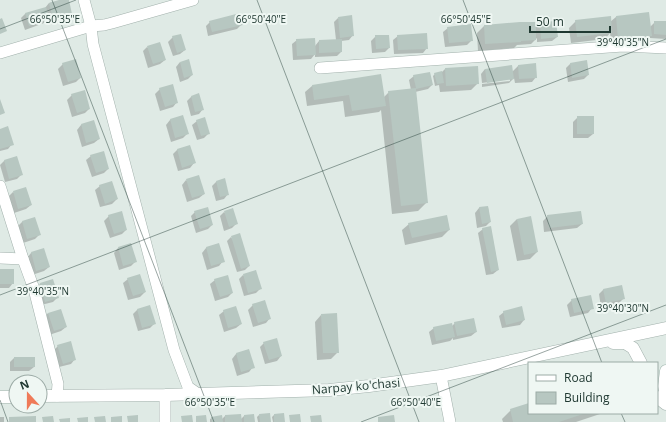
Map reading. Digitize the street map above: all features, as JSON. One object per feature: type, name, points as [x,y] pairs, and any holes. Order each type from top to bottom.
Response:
[{"type":"street","points":[[84,0],[91,26],[92,44],[174,350],[188,387],[198,394]]},
{"type":"street","points":[[0,53],[91,26],[112,23],[193,0]]},
{"type":"street","points":[[320,68],[623,46],[666,48]]},
{"type":"street","points":[[0,186],[34,289],[58,384],[57,396]]},
{"type":"street","points":[[0,258],[23,259]]},
{"type":"street","name":"Narpay ko'chasi","points":[[48,396],[165,395],[329,390],[369,386],[441,376],[666,328]]},
{"type":"street","points":[[599,342],[625,343],[633,348],[642,362]]},
{"type":"street","points":[[666,371],[664,386],[666,396]]},
{"type":"street","points":[[441,376],[450,422]]},
{"type":"street","points":[[164,422],[165,395]]},
{"type":"street","points":[[658,398],[666,404]]},
{"type":"building","points":[[59,0],[69,0],[72,14],[53,19],[49,3]]},
{"type":"building","points":[[46,7],[50,19],[29,26],[25,13]]},
{"type":"building","points":[[649,12],[652,36],[618,40],[616,16]]},
{"type":"building","points":[[240,13],[243,25],[212,32],[209,21]]},
{"type":"building","points":[[352,15],[354,36],[340,38],[338,17]]},
{"type":"building","points":[[611,16],[612,33],[577,37],[575,20]]},
{"type":"building","points":[[2,18],[7,31],[0,34],[0,19]]},
{"type":"building","points":[[556,21],[558,37],[541,39],[540,22]]},
{"type":"building","points":[[654,21],[666,21],[666,35],[654,34]]},
{"type":"building","points":[[536,22],[536,40],[485,44],[484,25]]},
{"type":"building","points":[[471,24],[473,41],[449,43],[447,27]]},
{"type":"building","points":[[427,33],[428,49],[398,50],[397,35]]},
{"type":"building","points":[[181,34],[186,50],[177,53],[172,36]]},
{"type":"building","points":[[375,35],[389,35],[390,48],[376,49]]},
{"type":"building","points":[[315,38],[316,55],[297,56],[296,39]]},
{"type":"building","points":[[342,39],[342,52],[319,53],[319,40]]},
{"type":"building","points":[[160,42],[166,60],[153,64],[147,46]]},
{"type":"building","points":[[76,59],[81,78],[68,82],[62,63]]},
{"type":"building","points":[[189,59],[193,75],[184,78],[180,62]]},
{"type":"building","points":[[587,60],[589,75],[572,78],[570,63]]},
{"type":"building","points":[[536,63],[537,78],[519,79],[518,65]]},
{"type":"building","points":[[512,65],[514,79],[487,83],[485,69]]},
{"type":"building","points":[[478,66],[479,84],[446,86],[445,68]]},
{"type":"building","points":[[442,71],[444,83],[437,84],[434,73]]},
{"type":"building","points":[[430,72],[433,85],[416,89],[428,203],[401,206],[388,91],[416,88],[413,75]]},
{"type":"building","points":[[381,74],[386,106],[352,111],[349,95],[314,100],[312,85]]},
{"type":"building","points":[[173,84],[178,103],[165,107],[159,88]]},
{"type":"building","points":[[85,90],[90,109],[77,113],[71,94]]},
{"type":"building","points":[[199,93],[204,110],[195,112],[191,96]]},
{"type":"building","points":[[0,99],[5,113],[0,115]]},
{"type":"building","points":[[183,115],[189,134],[175,138],[170,119]]},
{"type":"building","points":[[577,116],[594,116],[594,134],[577,134]]},
{"type":"building","points":[[205,117],[210,134],[201,136],[196,120]]},
{"type":"building","points":[[94,120],[100,139],[86,143],[81,124]]},
{"type":"building","points":[[8,126],[14,145],[0,149],[0,129]]},
{"type":"building","points":[[190,145],[196,163],[182,168],[177,149]]},
{"type":"building","points":[[104,151],[109,169],[96,173],[90,155]]},
{"type":"building","points":[[17,156],[23,175],[9,179],[4,160]]},
{"type":"building","points":[[199,175],[205,194],[192,198],[186,179]]},
{"type":"building","points":[[225,178],[229,195],[220,197],[216,181]]},
{"type":"building","points":[[112,181],[118,199],[105,204],[99,185]]},
{"type":"building","points":[[26,187],[32,205],[18,209],[13,191]]},
{"type":"building","points":[[488,206],[491,222],[482,224],[479,207]]},
{"type":"building","points":[[208,207],[213,225],[200,229],[194,211]]},
{"type":"building","points":[[233,208],[238,224],[229,227],[224,211]]},
{"type":"building","points":[[122,211],[127,230],[114,234],[108,215]]},
{"type":"building","points":[[581,211],[583,224],[549,228],[547,215]]},
{"type":"building","points":[[447,215],[450,230],[412,238],[408,223]]},
{"type":"building","points":[[531,216],[538,252],[524,255],[517,219]]},
{"type":"building","points":[[35,217],[41,235],[27,239],[22,221]]},
{"type":"building","points":[[491,226],[499,270],[491,272],[482,228]]},
{"type":"building","points":[[240,233],[250,266],[241,269],[231,236]]},
{"type":"building","points":[[131,243],[137,262],[123,266],[118,247]]},
{"type":"building","points":[[219,243],[225,262],[211,266],[206,247]]},
{"type":"building","points":[[44,248],[50,267],[36,271],[31,252]]},
{"type":"building","points":[[0,269],[14,269],[14,284],[0,284]]},
{"type":"building","points":[[256,270],[262,289],[248,293],[243,274]]},
{"type":"building","points":[[140,274],[146,292],[133,296],[127,278]]},
{"type":"building","points":[[228,275],[233,293],[220,297],[214,279]]},
{"type":"building","points":[[53,279],[59,298],[45,302],[40,283]]},
{"type":"building","points":[[622,285],[625,299],[606,303],[603,289]]},
{"type":"building","points":[[591,295],[594,309],[574,313],[571,299]]},
{"type":"building","points":[[265,300],[271,319],[258,323],[252,304]]},
{"type":"building","points":[[150,305],[156,324],[142,328],[137,309]]},
{"type":"building","points":[[236,306],[242,324],[228,328],[223,310]]},
{"type":"building","points":[[522,306],[525,320],[506,325],[503,311]]},
{"type":"building","points":[[61,309],[67,327],[54,331],[48,313]]},
{"type":"building","points":[[337,313],[339,353],[323,353],[321,314]]},
{"type":"building","points":[[474,318],[477,332],[457,336],[454,322]]},
{"type":"building","points":[[452,323],[455,337],[436,341],[433,327]]},
{"type":"building","points":[[277,338],[282,356],[269,360],[263,342]]},
{"type":"building","points":[[71,341],[76,360],[63,364],[57,345]]},
{"type":"building","points":[[249,349],[255,368],[241,372],[236,353]]},
{"type":"building","points":[[14,357],[35,357],[35,367],[14,367]]},
{"type":"building","points":[[528,403],[528,414],[583,414],[559,422],[513,422],[510,409]]},
{"type":"building","points":[[270,413],[271,422],[260,422],[259,414]]},
{"type":"building","points":[[284,413],[285,422],[274,422],[274,414]]},
{"type":"building","points":[[241,414],[242,422],[225,422],[225,415]]},
{"type":"building","points":[[254,414],[255,422],[244,422],[244,415]]},
{"type":"building","points":[[300,414],[301,422],[290,422],[289,415]]},
{"type":"building","points":[[138,415],[138,422],[128,422],[127,416]]},
{"type":"building","points":[[192,415],[193,422],[182,422],[181,416]]},
{"type":"building","points":[[206,415],[207,422],[196,422],[196,416]]},
{"type":"building","points":[[222,415],[223,422],[212,422],[211,417]]},
{"type":"building","points":[[321,415],[322,422],[311,422],[310,416]]},
{"type":"building","points":[[394,415],[395,422],[378,422],[378,417]]},
{"type":"building","points":[[36,416],[36,422],[9,422],[9,417]]},
{"type":"building","points":[[53,416],[54,422],[43,422],[42,417]]},
{"type":"building","points":[[105,416],[106,422],[95,422],[94,417]]},
{"type":"building","points":[[122,416],[122,422],[111,422],[111,417]]},
{"type":"building","points":[[88,417],[88,422],[78,422],[77,418]]},
{"type":"building","points":[[70,418],[70,422],[60,422],[59,419]]}]
